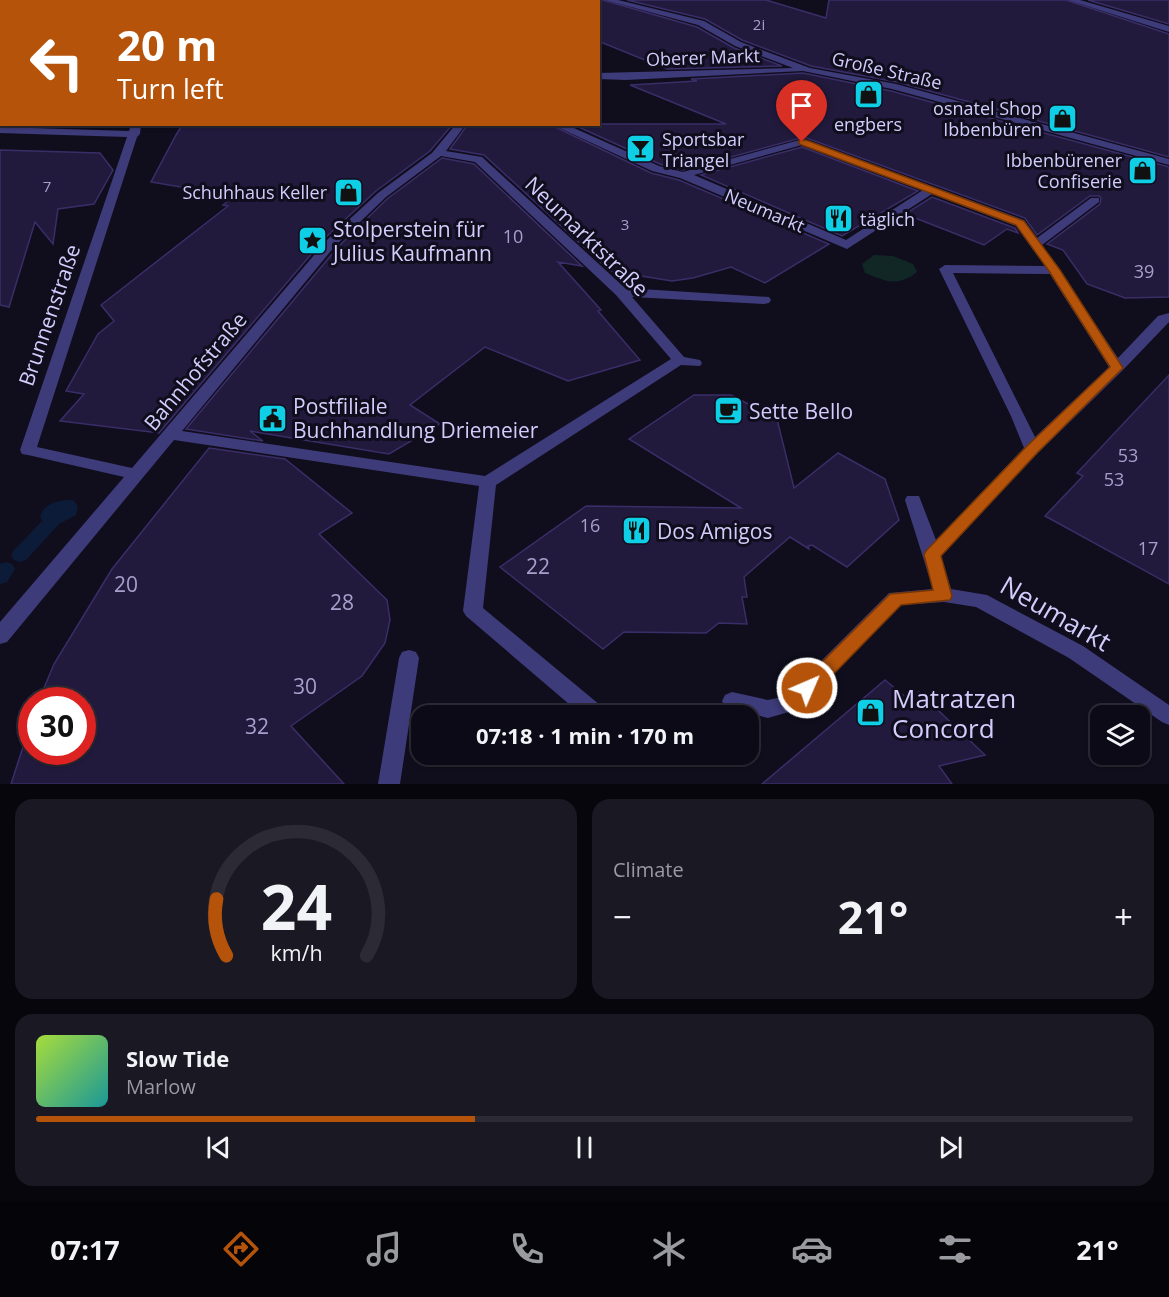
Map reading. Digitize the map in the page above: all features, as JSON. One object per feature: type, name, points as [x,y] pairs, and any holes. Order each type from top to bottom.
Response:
[{"type":"street","name":"Große Straße","points":[[609,0],[701,23],[734,42],[808,70],[894,86],[1169,162]]},
{"type":"street","points":[[1072,0],[1169,29]]},
{"type":"street","points":[[734,42],[757,72]]},
{"type":"street","name":"Oberer Markt","points":[[600,76],[808,70]]},
{"type":"street","points":[[441,153],[452,142],[460,126]]},
{"type":"street","name":"Neumarkt","points":[[560,126],[656,169],[683,175],[847,245],[931,190]]},
{"type":"street","points":[[0,130],[135,129]]},
{"type":"street","name":"Brunnenstraße","points":[[135,129],[28,450],[135,474]]},
{"type":"street","points":[[683,175],[802,142],[1020,223],[1054,270],[1117,368]]},
{"type":"street","name":"Neumarktstraße","points":[[441,153],[478,159],[621,292],[679,360]]},
{"type":"street","name":"Bahnhofstraße","points":[[0,636],[331,243],[383,195],[441,153]]},
{"type":"street","points":[[1035,245],[1095,200]]},
{"type":"street","points":[[1032,450],[1019,416],[945,269],[1054,270]]},
{"type":"street","points":[[621,292],[764,300]]},
{"type":"street","points":[[661,294],[679,304]]},
{"type":"street","points":[[932,555],[1032,450],[1117,368],[1163,319],[1169,318]]},
{"type":"street","points":[[170,434],[488,482],[679,360],[695,363]]},
{"type":"street","points":[[488,482],[473,611],[586,705]]},
{"type":"street","points":[[913,500],[944,596]]},
{"type":"street","name":"Neumarkt","points":[[759,709],[792,703],[896,598],[944,596],[980,600],[1076,652],[1169,716]]},
{"type":"street","points":[[389,784],[409,657]]},
{"type":"green space","points":[[874,255],[893,256],[913,264],[917,272],[904,280],[892,282],[865,273],[862,264]]},
{"type":"water","points":[[73,500],[78,506],[76,515],[59,524],[44,523],[40,517],[47,506],[54,502]]},
{"type":"building","points":[[600,0],[697,27],[734,48],[782,66],[667,69],[600,42]]},
{"type":"building","points":[[627,0],[766,0],[826,18],[829,0],[1066,0],[1169,34],[1169,157],[897,82],[811,66],[742,40],[705,19]]},
{"type":"building","points":[[1088,0],[1169,0],[1169,24]]},
{"type":"building","points":[[803,73],[891,91],[1169,167],[1169,297],[1125,298],[1087,284],[1063,250],[1047,244],[1100,204],[1099,196],[1090,196],[1037,235],[1025,218],[804,137],[683,170],[660,164],[576,126],[726,124],[630,85],[697,81],[691,79]]},
{"type":"building","points":[[451,126],[430,151],[376,191],[325,238],[159,433],[60,421],[84,394],[66,391],[98,334],[114,321],[101,305],[228,206],[223,205],[234,196],[151,182],[181,127]]},
{"type":"building","points":[[467,126],[553,126],[651,173],[679,180],[829,244],[765,283],[731,267],[693,278],[672,281],[610,271],[484,155],[450,149]]},
{"type":"building","points":[[802,147],[918,191],[842,236],[701,175]]},
{"type":"building","points":[[0,150],[100,153],[113,170],[94,204],[58,209],[53,244],[35,222],[9,307],[0,305]]},
{"type":"building","points":[[442,158],[474,164],[582,266],[558,262],[601,310],[598,311],[640,360],[568,381],[485,347],[410,405],[440,424],[389,454],[250,431],[263,441],[186,429],[337,248],[387,199]]},
{"type":"building","points":[[932,197],[1015,228],[1018,233],[1007,229],[984,245],[905,214]]},
{"type":"building","points":[[1169,375],[1169,584],[1045,516],[1083,476],[1077,473]]},
{"type":"building","points":[[694,395],[731,395],[777,419],[794,488],[838,453],[885,479],[899,520],[847,567],[812,545],[808,546],[809,549],[790,537],[744,577],[747,597],[742,597],[747,624],[719,623],[706,633],[624,632],[603,649],[500,567],[586,506],[741,508],[629,439]]},
{"type":"building","points":[[209,448],[285,459],[352,513],[319,534],[387,600],[390,620],[385,643],[362,676],[291,726],[344,784],[11,784],[18,762],[18,765],[96,765],[96,687],[44,687],[54,664],[112,569]]},
{"type":"building","points":[[885,680],[908,699],[919,692],[985,755],[939,766],[952,784],[762,784]]},
{"type":"waterway","points":[[20,555],[52,521]]},
{"type":"waterway","points":[[0,577],[6,569]]},
{"type":"place","name":"engbers","points":[[868,95]]},
{"type":"place","name":"osnatel Shop Ibbenbüren","points":[[1063,118]]},
{"type":"place","name":"Sportsbar Triangel","points":[[641,149]]},
{"type":"place","name":"Ibbenbürener Confiserie","points":[[1143,170]]},
{"type":"place","name":"Schuhhaus Keller","points":[[348,192]]},
{"type":"place","name":"täglich","points":[[839,219]]},
{"type":"place","name":"Stolperstein für Julius Kaufmann","points":[[312,241]]},
{"type":"place","name":"Sette Bello","points":[[728,411]]},
{"type":"place","name":"Postfiliale Buchhandlung Driemeier","points":[[272,418]]},
{"type":"place","name":"Dos Amigos","points":[[636,531]]},
{"type":"place","name":"Matratzen Concord","points":[[871,713]]},
{"type":"route","points":[[802,142],[1020,223],[1054,270],[1117,368],[1032,450],[932,555],[944,596],[896,598],[807,688]]}]
